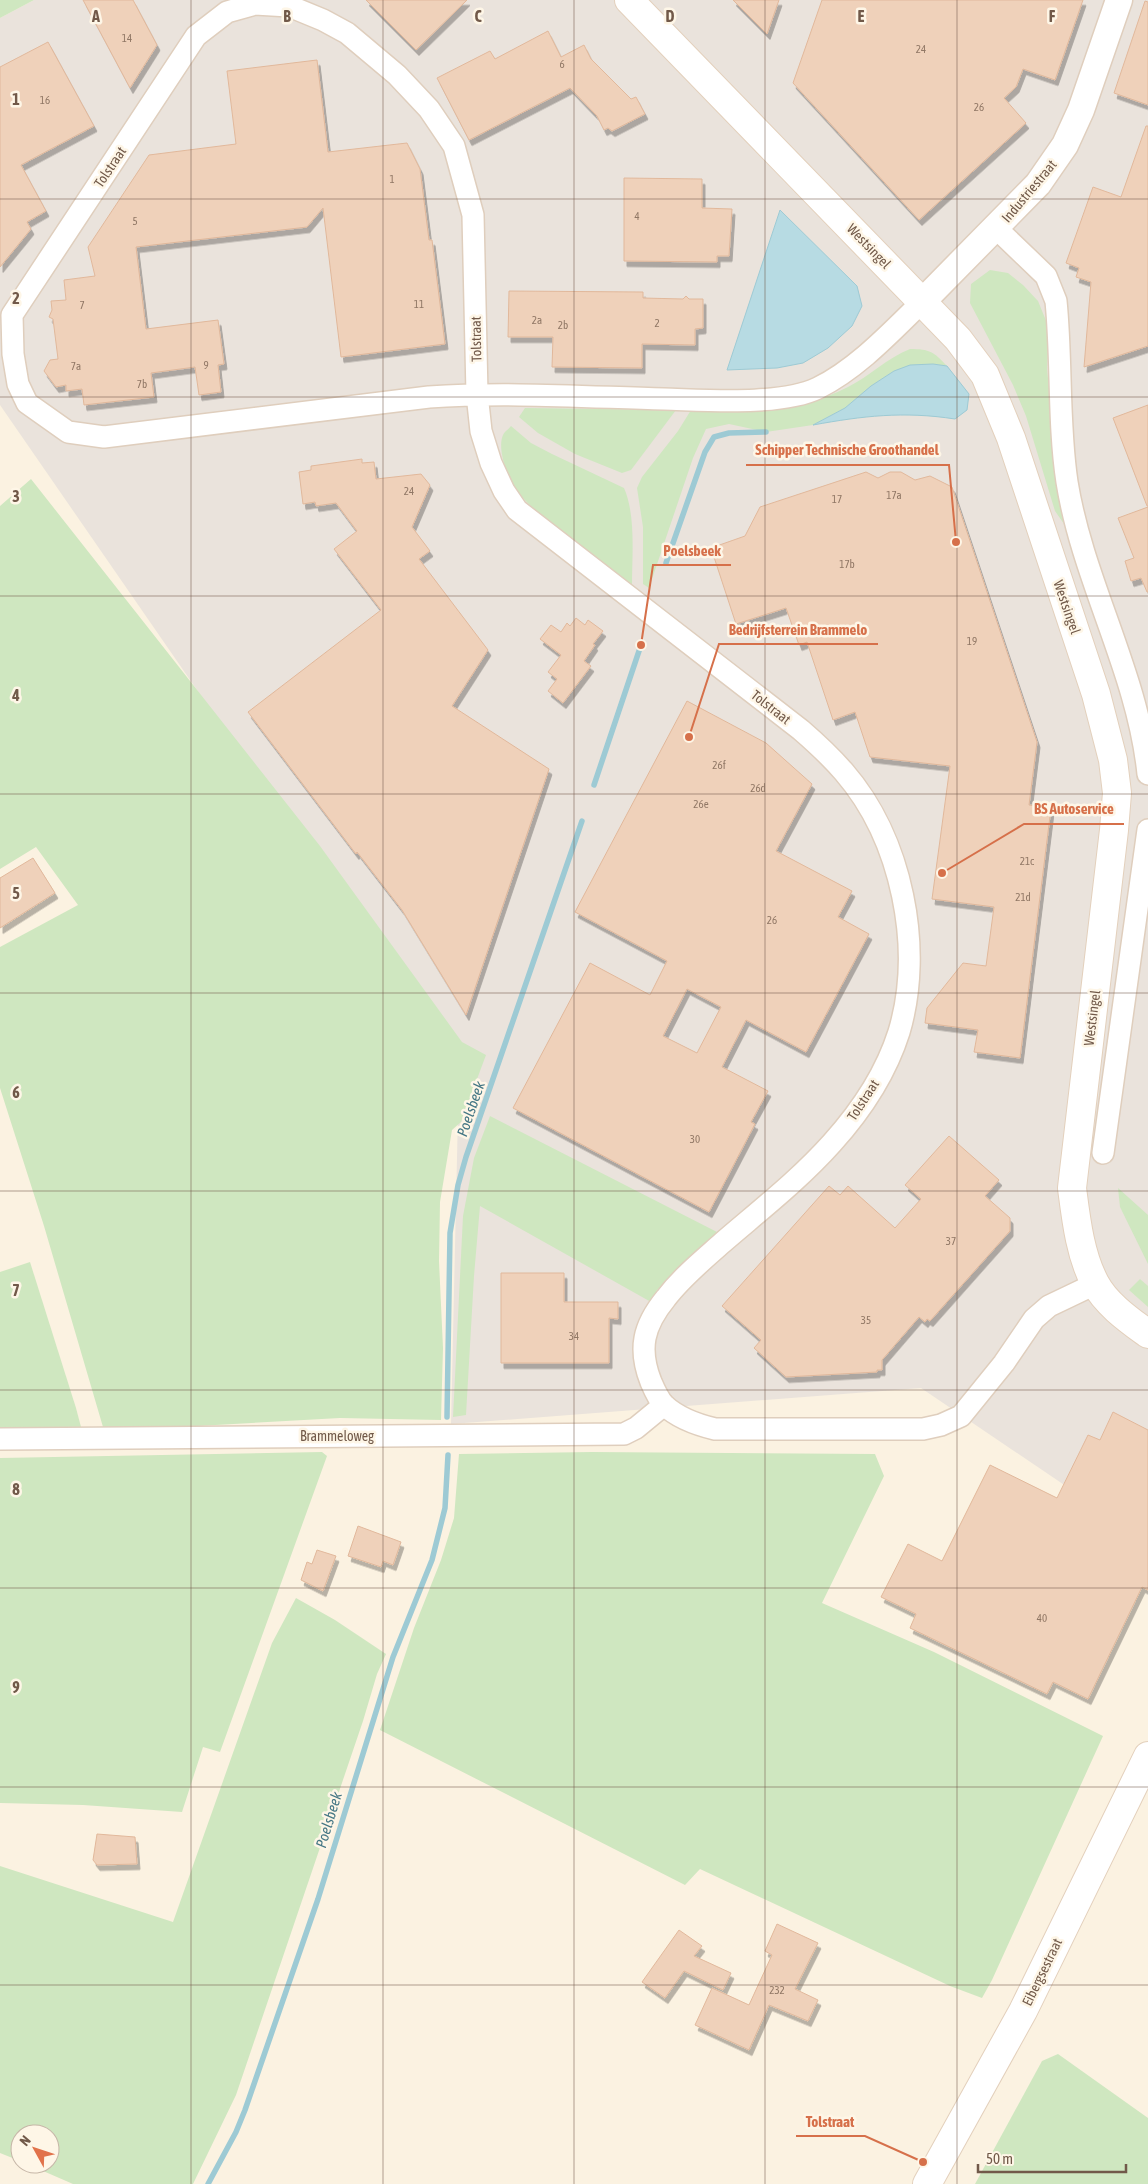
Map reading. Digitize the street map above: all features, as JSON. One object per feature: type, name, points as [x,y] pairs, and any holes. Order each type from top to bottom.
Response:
[{"type":"main road","name":"Westsingel","points":[[629,0],[958,338],[985,375],[1011,438],[1094,685],[1112,760],[1117,793],[1072,1188],[1077,1225],[1095,1284],[1106,1298],[1129,1320],[1148,1334]]},
{"type":"main road","name":"Eibergsestraat","points":[[927,2184],[1023,2010],[1148,1756]]},
{"type":"street","name":"Industriestraat","points":[[923,301],[1038,184],[1065,145],[1081,110],[1119,0]]},
{"type":"street","name":"Tolstraat","points":[[664,1405],[653,1388],[643,1359],[645,1336],[654,1314],[695,1267],[806,1170],[832,1142],[867,1098],[899,1032],[908,982],[906,922],[903,897],[890,848],[876,822],[846,773],[824,750],[801,730],[517,510],[504,491],[491,463],[481,431],[477,394],[473,215],[454,146],[429,109],[397,75],[347,33],[289,6],[255,4],[227,12],[196,36],[12,315],[13,354],[18,384],[28,403],[68,432],[104,437],[419,398],[477,394],[737,400],[785,397],[817,388],[865,356],[923,301]]},
{"type":"street","points":[[996,228],[1046,276],[1056,301],[1067,483],[1080,535],[1140,724],[1148,774]]},
{"type":"street","points":[[1103,1153],[1148,830]]},
{"type":"street","points":[[664,1405],[700,1425],[715,1429],[923,1429],[941,1425],[961,1416],[978,1398],[1034,1319],[1049,1306],[1095,1284]]},
{"type":"street","name":"Brammeloweg","points":[[0,1439],[624,1434],[636,1428],[664,1405]]},
{"type":"shaded area","points":[[34,0],[1148,0],[1148,1487],[1085,1499],[921,1388],[451,1424],[459,1069],[0,405],[0,18]]},
{"type":"green space","points":[[0,0],[34,0],[0,18]]},
{"type":"green space","points":[[990,270],[1008,273],[1023,285],[1038,301],[1049,328],[1047,368],[1059,497],[1064,524],[1055,511],[1026,416],[1013,385],[970,303],[971,284]]},
{"type":"green space","points":[[910,349],[931,352],[939,357],[947,366],[933,364],[894,371],[871,386],[845,408],[813,425],[766,432],[729,424],[706,429],[693,458],[649,588],[643,584],[643,527],[637,488],[642,477],[678,431],[691,410],[751,410],[810,402],[848,387],[894,357]]},
{"type":"green space","points":[[525,408],[676,410],[631,470],[622,473],[575,454],[538,433],[519,417]]},
{"type":"green space","points":[[511,426],[531,443],[624,488],[632,523],[632,586],[560,532],[517,491],[505,467],[501,450],[503,435]]},
{"type":"green space","points":[[31,479],[320,846],[462,1042],[486,1055],[461,1122],[452,1130],[440,1202],[439,1261],[443,1348],[441,1420],[340,1418],[108,1431],[103,1427],[44,1226],[0,1088],[0,947],[78,905],[36,847],[0,869],[0,506]]},
{"type":"green space","points":[[490,1116],[717,1232],[657,1290],[651,1302],[480,1206],[466,1415],[453,1417],[463,1216],[474,1158]]},
{"type":"green space","points":[[1118,1188],[1148,1215],[1148,1264],[1120,1207]]},
{"type":"green space","points":[[30,1262],[76,1408],[81,1427],[78,1431],[0,1432],[0,1272]]},
{"type":"green space","points":[[1140,1279],[1148,1286],[1148,1307],[1129,1290]]},
{"type":"green space","points":[[322,1452],[327,1456],[220,1752],[203,1747],[182,1812],[83,1805],[0,1803],[0,1458]]},
{"type":"green space","points":[[592,1452],[875,1454],[884,1476],[822,1603],[934,1652],[1103,1736],[992,1980],[982,1998],[950,1986],[700,1869],[685,1885],[380,1730],[414,1628],[441,1560],[454,1518],[459,1454]]},
{"type":"green space","points":[[296,1598],[335,1620],[386,1654],[377,1674],[363,1721],[236,2095],[193,2184],[73,2184],[50,2174],[60,2174],[60,2124],[10,2124],[10,2157],[0,2153],[0,1866],[173,1922],[272,1643]]},
{"type":"green space","points":[[1058,2054],[1148,2118],[1148,2184],[975,2184],[1042,2061]]},
{"type":"water","points":[[780,210],[857,286],[862,306],[852,326],[828,348],[803,363],[777,368],[727,370]]},
{"type":"water","points":[[933,364],[947,366],[969,394],[967,410],[955,419],[900,415],[849,419],[813,425],[845,408],[871,386],[894,371],[910,365]]},
{"type":"building","points":[[83,0],[133,0],[157,45],[130,88]]},
{"type":"building","points":[[366,0],[467,0],[416,50]]},
{"type":"building","points":[[733,0],[779,0],[767,34]]},
{"type":"building","points":[[822,0],[1083,0],[1055,80],[1023,69],[1016,87],[1004,98],[1026,123],[919,220],[793,83]]},
{"type":"building","points":[[1145,1],[1148,2],[1148,105],[1114,93]]},
{"type":"building","points":[[548,31],[561,57],[584,45],[591,59],[631,99],[636,97],[645,114],[612,131],[608,128],[604,130],[597,116],[570,88],[469,140],[437,78],[490,51],[495,59]]},
{"type":"building","points":[[48,42],[94,126],[21,165],[46,211],[27,222],[31,229],[0,267],[0,67]]},
{"type":"building","points":[[317,60],[328,152],[407,143],[420,169],[429,240],[432,240],[445,344],[341,357],[323,208],[307,227],[136,247],[146,329],[218,320],[224,364],[218,365],[221,392],[199,395],[195,367],[151,373],[154,397],[84,405],[82,389],[66,391],[66,385],[56,387],[44,371],[50,360],[58,359],[53,319],[49,317],[52,310],[51,301],[66,300],[64,280],[95,276],[88,247],[149,155],[236,144],[227,71]]},
{"type":"building","points":[[1146,126],[1148,126],[1148,346],[1084,367],[1091,282],[1076,277],[1079,268],[1066,263],[1093,187],[1121,197]]},
{"type":"building","points":[[624,178],[702,179],[702,208],[732,209],[729,256],[717,256],[717,262],[624,261]]},
{"type":"building","points":[[509,291],[643,292],[643,298],[683,299],[686,296],[689,299],[703,299],[703,328],[695,329],[695,345],[642,344],[642,368],[552,367],[553,337],[508,337]]},
{"type":"building","points":[[1148,405],[1148,506],[1147,506],[1113,418]]},
{"type":"building","points":[[362,459],[362,463],[374,462],[376,479],[421,474],[430,485],[412,527],[430,551],[419,559],[488,650],[452,706],[549,769],[466,1015],[402,910],[357,852],[356,854],[248,712],[381,610],[334,549],[357,531],[336,503],[316,506],[315,502],[303,504],[299,472],[311,470],[311,466]]},
{"type":"building","points":[[866,472],[878,478],[890,472],[901,472],[915,480],[930,476],[952,487],[1037,742],[1029,805],[1051,808],[1020,1058],[974,1052],[978,1030],[925,1023],[927,1008],[963,963],[986,966],[994,907],[932,899],[950,766],[870,757],[855,712],[833,720],[807,642],[799,645],[786,608],[736,624],[711,548],[745,536],[760,507]]},
{"type":"building","points":[[1148,507],[1147,592],[1141,578],[1131,581],[1125,561],[1134,558],[1118,518]]},
{"type":"building","points":[[576,618],[585,625],[588,620],[603,631],[584,661],[591,666],[563,703],[548,691],[557,679],[548,672],[561,655],[540,639],[551,625],[561,632],[567,623],[570,626]]},
{"type":"building","points":[[687,701],[766,743],[812,784],[776,851],[852,891],[838,917],[869,934],[806,1052],[746,1020],[722,1067],[768,1091],[751,1122],[755,1124],[709,1212],[513,1108],[590,963],[650,995],[667,961],[575,912]],"holes":[[[687,989],[721,1007],[697,1053],[663,1036]]]},
{"type":"building","points":[[33,858],[55,893],[0,928],[0,878]]},
{"type":"building","points":[[949,1136],[999,1180],[985,1196],[1010,1218],[1010,1231],[930,1321],[927,1319],[925,1322],[919,1317],[882,1360],[882,1370],[877,1370],[877,1372],[786,1377],[754,1348],[761,1340],[722,1306],[829,1186],[840,1195],[848,1186],[895,1228],[921,1199],[905,1185]]},
{"type":"building","points":[[501,1273],[564,1273],[564,1302],[618,1302],[618,1319],[609,1318],[609,1363],[501,1363]]},
{"type":"building","points":[[1113,1412],[1148,1430],[1148,1590],[1142,1587],[1088,1699],[1053,1682],[1047,1694],[910,1628],[916,1614],[881,1597],[908,1544],[942,1561],[990,1465],[1057,1498],[1088,1435],[1100,1440]]},
{"type":"building","points":[[358,1526],[401,1542],[393,1565],[383,1561],[381,1567],[348,1556]]},
{"type":"building","points":[[317,1550],[336,1556],[323,1591],[301,1580],[307,1562],[312,1564]]},
{"type":"building","points":[[97,1834],[135,1837],[137,1864],[97,1865],[93,1860]]},
{"type":"building","points":[[777,1924],[818,1943],[795,1989],[818,2000],[808,2021],[769,2005],[749,2050],[695,2025],[712,1988],[749,2005],[772,1955],[765,1951]]},
{"type":"building","points":[[679,1930],[702,1946],[694,1956],[731,1973],[723,1990],[684,1971],[665,1998],[642,1982]]},
{"type":"waterway","name":"Poelsbeek","points":[[666,563],[705,452],[714,437],[729,433],[766,432]]},
{"type":"waterway","name":"Poelsbeek","points":[[594,785],[641,645]]},
{"type":"waterway","name":"Poelsbeek","points":[[447,1417],[450,1233],[458,1185],[582,821]]},
{"type":"waterway","name":"Poelsbeek","points":[[208,2184],[236,2132],[245,2110],[318,1899],[393,1657],[432,1560],[445,1508],[448,1455]]},
{"type":"place","name":"Schipper Technische Groothandel","points":[[956,542]]},
{"type":"place","name":"Poelsbeek","points":[[641,645]]},
{"type":"place","name":"Bedrijfsterrein Brammelo","points":[[689,737]]},
{"type":"place","name":"BS Autoservice","points":[[942,873]]},
{"type":"place","name":"Tolstraat","points":[[923,2162]]}]
